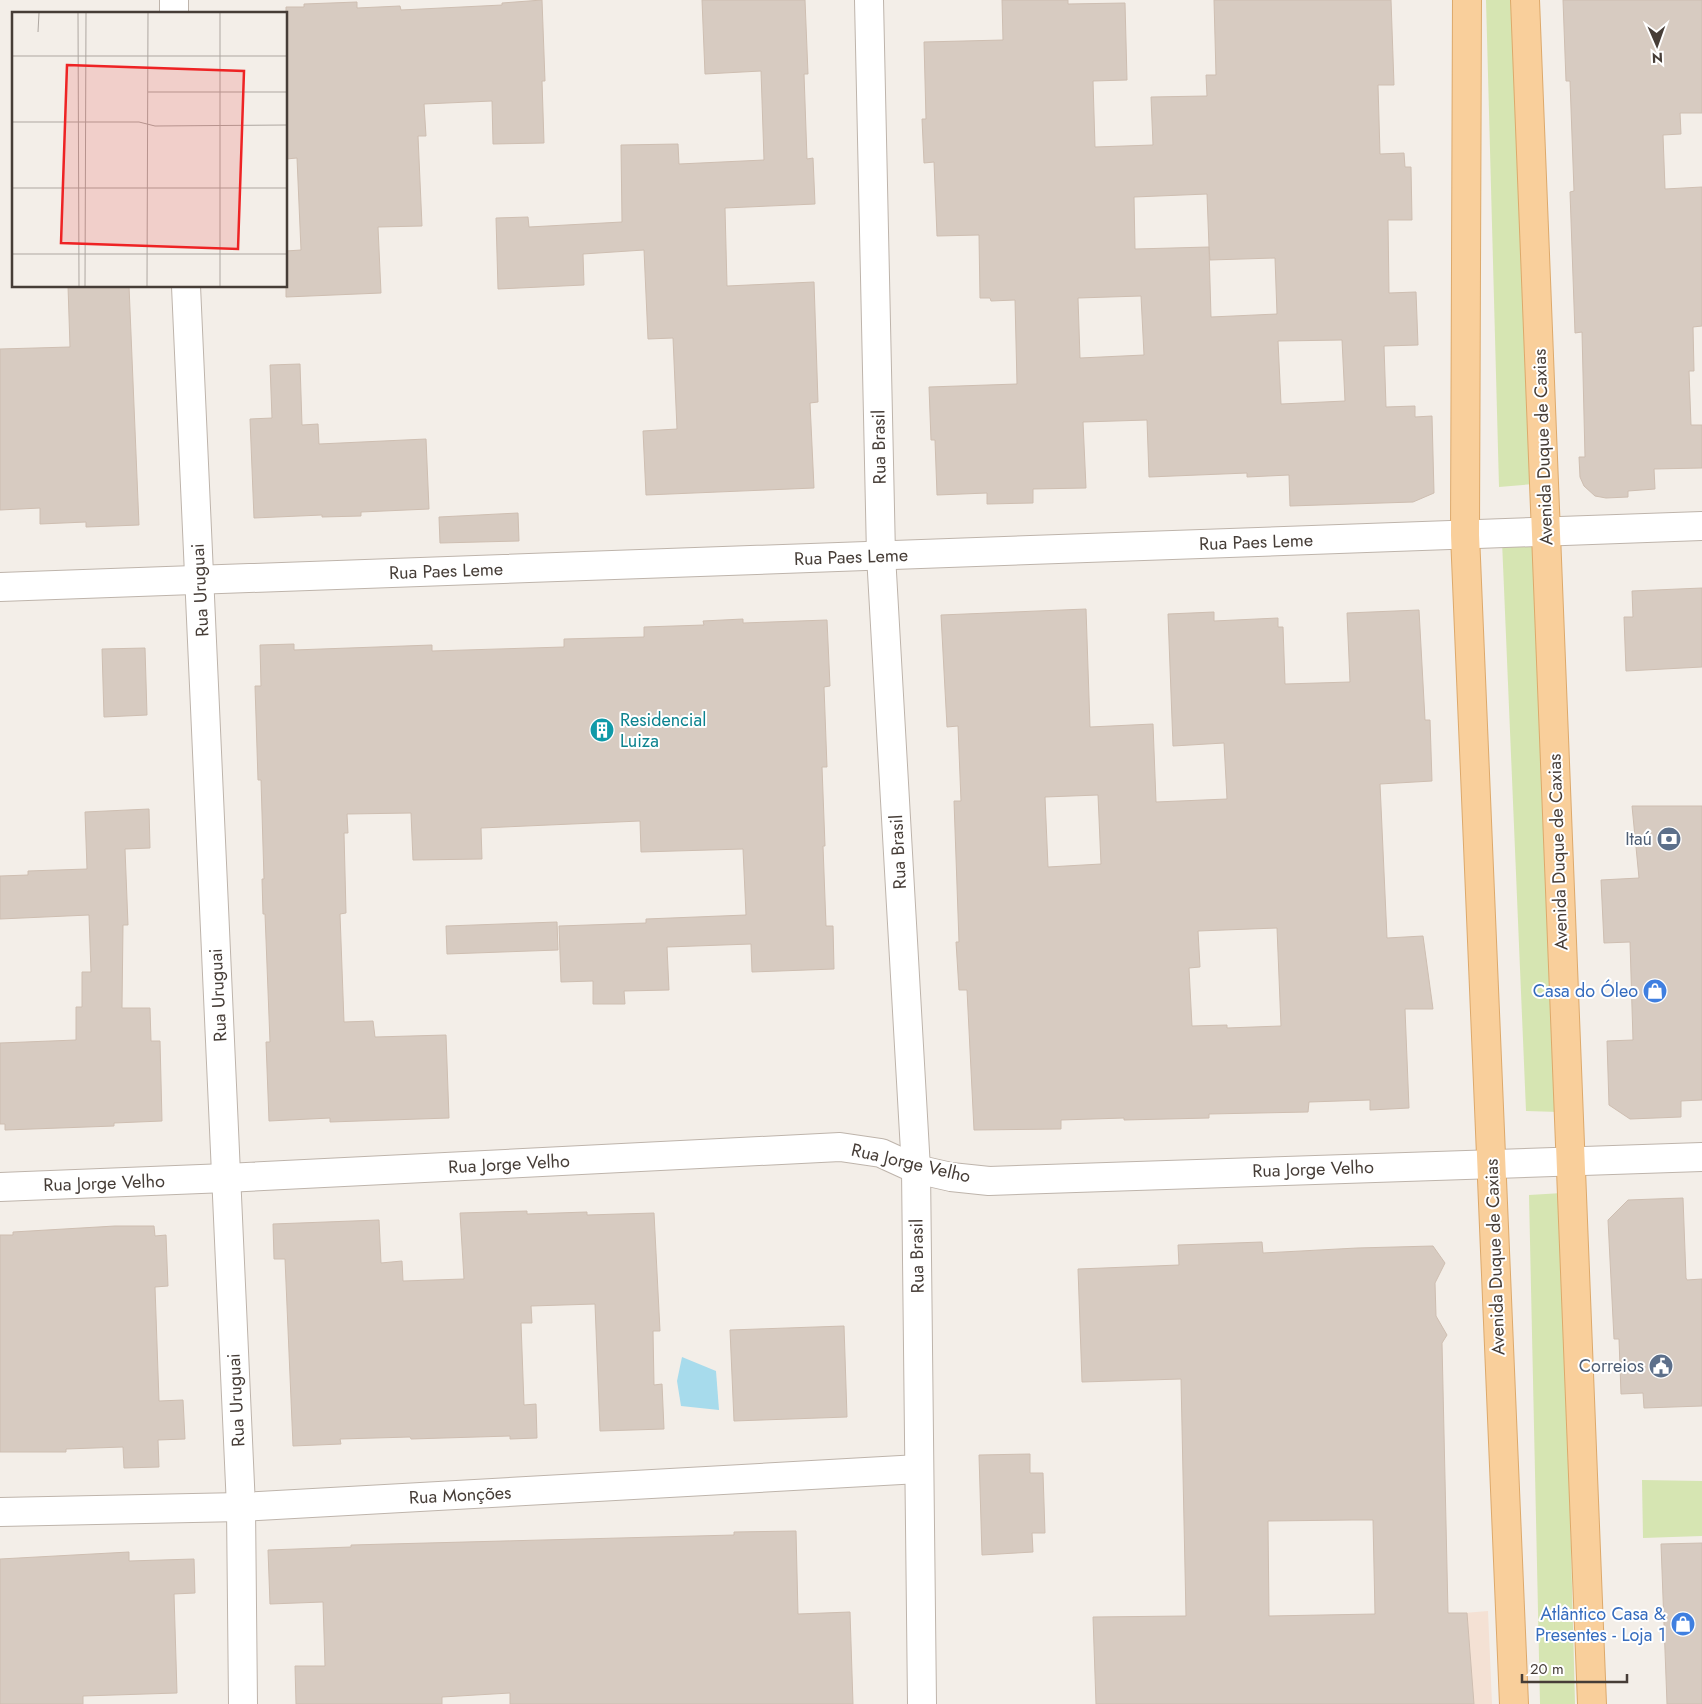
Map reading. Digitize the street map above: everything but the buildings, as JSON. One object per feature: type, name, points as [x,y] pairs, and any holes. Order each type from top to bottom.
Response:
[{"type":"main road","name":"Avenida Duque de Caxias","points":[[1467,0],[1465,535],[1514,1704]]},
{"type":"main road","name":"Avenida Duque de Caxias","points":[[1525,0],[1592,1704]]},
{"type":"street","name":"Rua Brasil","points":[[870,0],[881,556],[916,1169],[922,1704]]},
{"type":"street","name":"Rua Uruguai","points":[[186,288],[241,1507],[243,1704]]},
{"type":"street","name":"Rua Paes Leme","points":[[0,587],[1702,526]]},
{"type":"street","name":"Rua Jorge Velho","points":[[0,1187],[226,1178],[840,1147],[881,1153],[916,1169],[951,1177],[990,1181],[1702,1157]]},
{"type":"street","name":"Rua Monções","points":[[0,1512],[241,1507],[919,1469]]},
{"type":"shaded area","points":[[1488,1611],[1492,1704],[1457,1704],[1452,1614]]},
{"type":"green space","points":[[1486,0],[1516,0],[1534,484],[1499,487]]},
{"type":"green space","points":[[1536,538],[1559,1112],[1526,1111],[1502,541]]},
{"type":"green space","points":[[1562,1193],[1575,1704],[1540,1704],[1529,1195]]},
{"type":"green space","points":[[1642,1480],[1702,1481],[1702,1536],[1643,1538]]},
{"type":"water","points":[[682,1357],[716,1371],[719,1410],[681,1406],[677,1381]]},
{"type":"place","name":"Residencial Luiza","points":[[602,730]]},
{"type":"place","name":"Itaú","points":[[1669,839]]},
{"type":"place","name":"Casa do Óleo","points":[[1655,991]]},
{"type":"place","name":"Correios","points":[[1661,1366]]},
{"type":"place","name":"Atlântico Casa & Presentes - Loja 1","points":[[1683,1624]]}]
